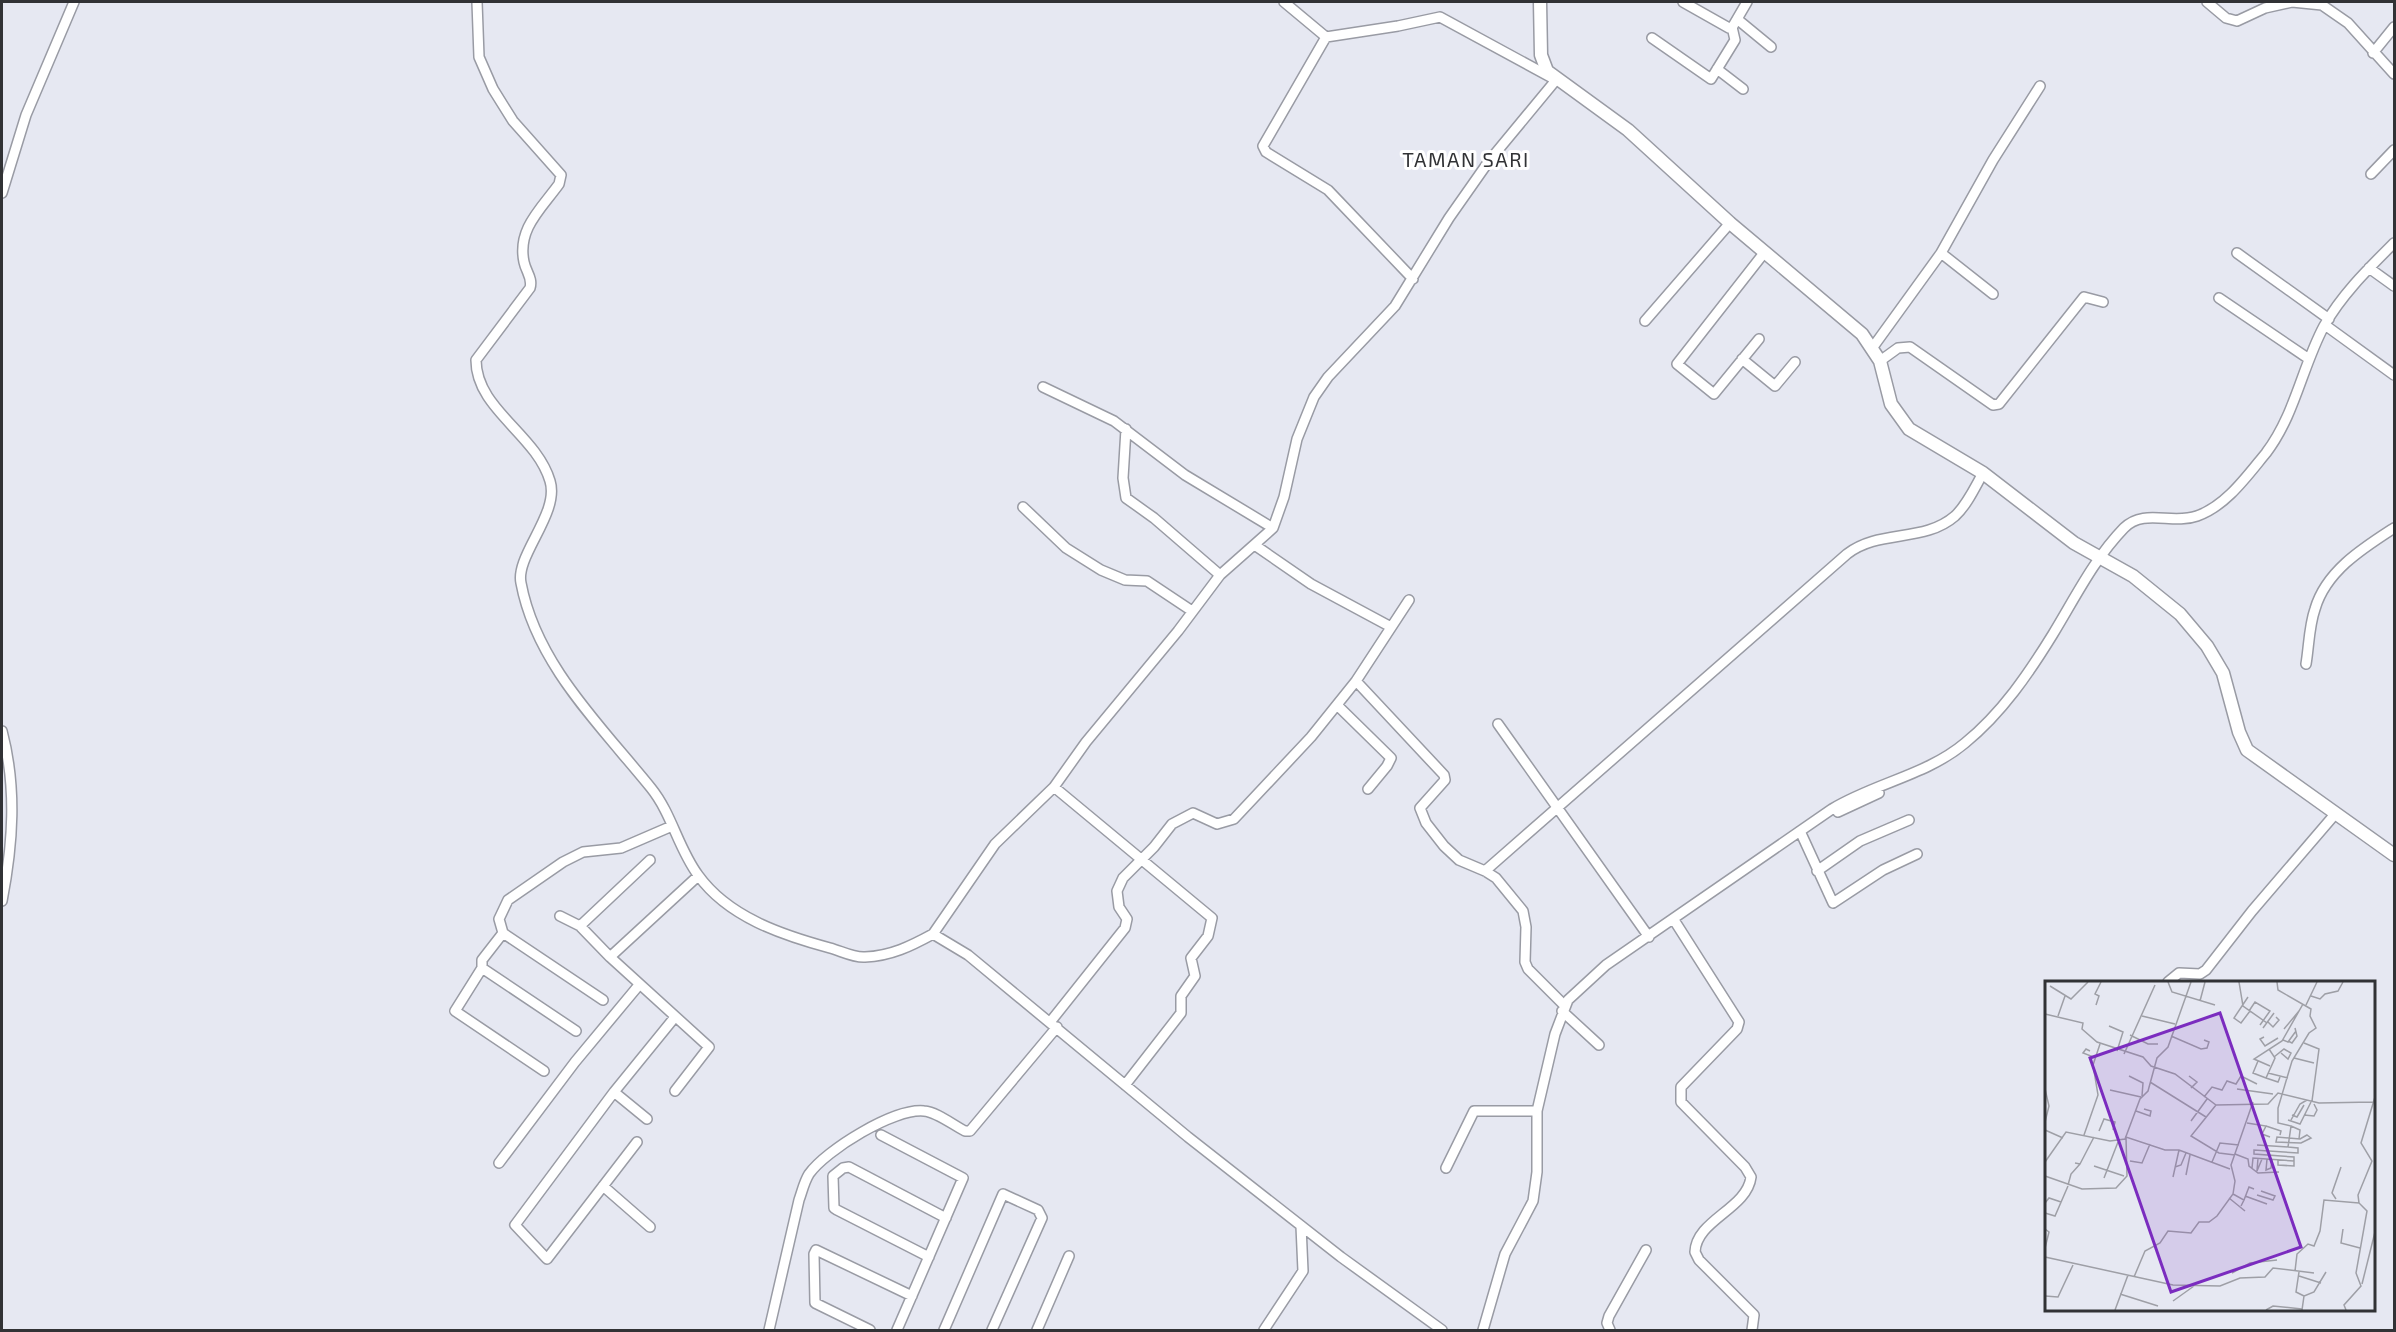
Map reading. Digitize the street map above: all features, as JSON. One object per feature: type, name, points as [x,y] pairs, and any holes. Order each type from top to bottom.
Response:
[{"type":"street","points":[[2,194],[26,115],[74,2]]},
{"type":"street","points":[[477,2],[478,57],[493,90],[513,122],[561,175],[559,184],[524,232],[524,262],[531,279],[530,288],[477,360],[478,379],[486,395],[520,432],[546,469],[551,485],[552,490],[537,539],[522,566],[520,582],[550,661],[660,799],[681,850],[698,876],[738,913],[807,942],[863,958],[903,951],[933,934],[995,844],[1054,787],[1086,742],[1220,575],[1256,546],[1273,528],[1284,496],[1297,439],[1314,397],[1328,377],[1395,306],[1449,218],[1490,161],[1556,80]]},
{"type":"street","points":[[1284,2],[1326,38],[1398,27],[1440,17],[1556,80],[1594,104],[1628,130],[1764,253],[1858,329],[1873,347],[1880,361],[1886,392],[1903,422],[1916,433],[1983,473],[2074,543],[2152,590],[2194,630],[2223,673],[2239,732],[2247,750],[2394,855]]},
{"type":"street","points":[[1540,2],[1543,63],[1556,80]]},
{"type":"street","points":[[1683,2],[1698,5],[1726,27],[1734,23],[1747,2]]},
{"type":"street","points":[[2207,2],[2226,18],[2237,21],[2265,8],[2292,2],[2322,5],[2348,23],[2394,74]]},
{"type":"street","points":[[1734,23],[1771,47]]},
{"type":"street","points":[[1652,38],[1711,79],[1735,40],[1734,23]]},
{"type":"street","points":[[2373,53],[2394,27]]},
{"type":"street","points":[[1326,38],[1264,141],[1264,150],[1328,190],[1413,279]]},
{"type":"street","points":[[1716,69],[1743,89]]},
{"type":"street","points":[[1873,347],[1941,253],[2004,141],[2040,86]]},
{"type":"street","points":[[2371,174],[2393,154]]},
{"type":"street","points":[[1645,321],[1730,223]]},
{"type":"street","points":[[1483,1330],[1505,1254],[1533,1201],[1537,1172],[1537,1111],[1563,1008],[1576,991],[1606,965],[1850,798],[1930,766],[1951,754],[1979,731],[2018,686],[2099,558],[2124,528],[2136,519],[2190,518],[2217,506],[2230,494],[2278,435],[2327,322],[2369,268],[2394,243]]},
{"type":"street","points":[[2237,252],[2394,375]]},
{"type":"street","points":[[1759,339],[1714,394],[1677,364],[1764,253]]},
{"type":"street","points":[[1941,253],[1993,294]]},
{"type":"street","points":[[2369,268],[2394,286]]},
{"type":"street","points":[[1880,361],[1898,348],[1910,347],[1950,376],[1997,405],[2002,403],[2084,297],[2103,302]]},
{"type":"street","points":[[2219,298],[2309,359]]},
{"type":"street","points":[[1742,360],[1775,386],[1795,362]]},
{"type":"street","points":[[1043,387],[1100,413],[1126,429],[1185,475],[1273,528]]},
{"type":"street","points":[[1126,429],[1123,478],[1126,498],[1154,518],[1220,575]]},
{"type":"street","points":[[1485,871],[1847,554],[1867,542],[1919,533],[1949,520],[1964,506],[1983,473]]},
{"type":"street","points":[[1023,507],[1066,548],[1093,565],[1122,579],[1148,581],[1192,611]]},
{"type":"street","points":[[2306,664],[2315,608],[2324,588],[2335,574],[2366,546],[2394,528]]},
{"type":"street","points":[[1256,546],[1311,584],[1391,627]]},
{"type":"street","points":[[769,1330],[804,1183],[818,1165],[866,1130],[910,1112],[929,1112],[965,1131],[970,1131],[1054,1024],[1125,928],[1127,919],[1119,907],[1117,891],[1123,878],[1141,861],[1172,824],[1192,813],[1217,824],[1234,819],[1338,706],[1409,600]]},
{"type":"street","points":[[1356,681],[1444,775],[1445,780],[1420,810],[1426,823],[1459,861],[1496,878],[1522,911],[1526,927],[1525,962],[1528,969],[1599,1046]]},
{"type":"street","points":[[1338,706],[1391,758],[1368,789]]},
{"type":"street","points":[[1498,724],[1648,937]]},
{"type":"street","points":[[2,731],[12,791],[13,820],[2,901]]},
{"type":"street","points":[[1054,787],[1212,918],[1213,924],[1208,936],[1191,958],[1195,976],[1181,996],[1181,1013],[1125,1085]]},
{"type":"street","points":[[1801,833],[1841,810],[1879,793]]},
{"type":"street","points":[[2169,981],[2179,973],[2200,974],[2206,970],[2252,911],[2336,813]]},
{"type":"street","points":[[1817,871],[1860,841],[1909,820]]},
{"type":"street","points":[[603,1000],[503,933],[499,919],[508,900],[563,862],[582,852],[621,848],[672,826]]},
{"type":"street","points":[[1801,833],[1831,902],[1835,903],[1883,870],[1917,854]]},
{"type":"street","points":[[580,926],[650,860]]},
{"type":"street","points":[[610,957],[698,876]]},
{"type":"street","points":[[560,915],[580,926],[639,985],[709,1047],[675,1091]]},
{"type":"street","points":[[1674,920],[1739,1022],[1737,1029],[1681,1087],[1679,1095],[1681,1102],[1745,1167],[1751,1177],[1744,1193],[1700,1236],[1695,1252],[1699,1260],[1754,1316],[1752,1330]]},
{"type":"street","points":[[503,933],[482,960],[482,968],[455,1010],[456,1013],[544,1071]]},
{"type":"street","points":[[933,934],[968,955],[1301,1226],[1442,1330]]},
{"type":"street","points":[[482,968],[576,1031]]},
{"type":"street","points":[[499,1163],[575,1062],[639,985]]},
{"type":"street","points":[[637,1142],[548,1259],[515,1225],[614,1092],[675,1017]]},
{"type":"street","points":[[614,1092],[647,1119]]},
{"type":"street","points":[[1446,1168],[1474,1111],[1537,1111]]},
{"type":"street","points":[[881,1135],[963,1178],[897,1330]]},
{"type":"street","points":[[929,1257],[834,1208],[833,1176],[843,1168],[849,1167],[946,1218]]},
{"type":"street","points":[[603,1186],[650,1227]]},
{"type":"street","points":[[944,1330],[1004,1194],[1038,1210],[1042,1218],[992,1330]]},
{"type":"street","points":[[1264,1330],[1303,1271],[1301,1226]]},
{"type":"street","points":[[870,1330],[815,1303],[814,1254],[816,1250],[912,1296]]},
{"type":"street","points":[[1610,1330],[1607,1323],[1609,1316],[1646,1250]]},
{"type":"street","points":[[1037,1330],[1069,1256]]},
{"type":"district","name":"TAMAN SARI","points":[[1466,160]]}]
